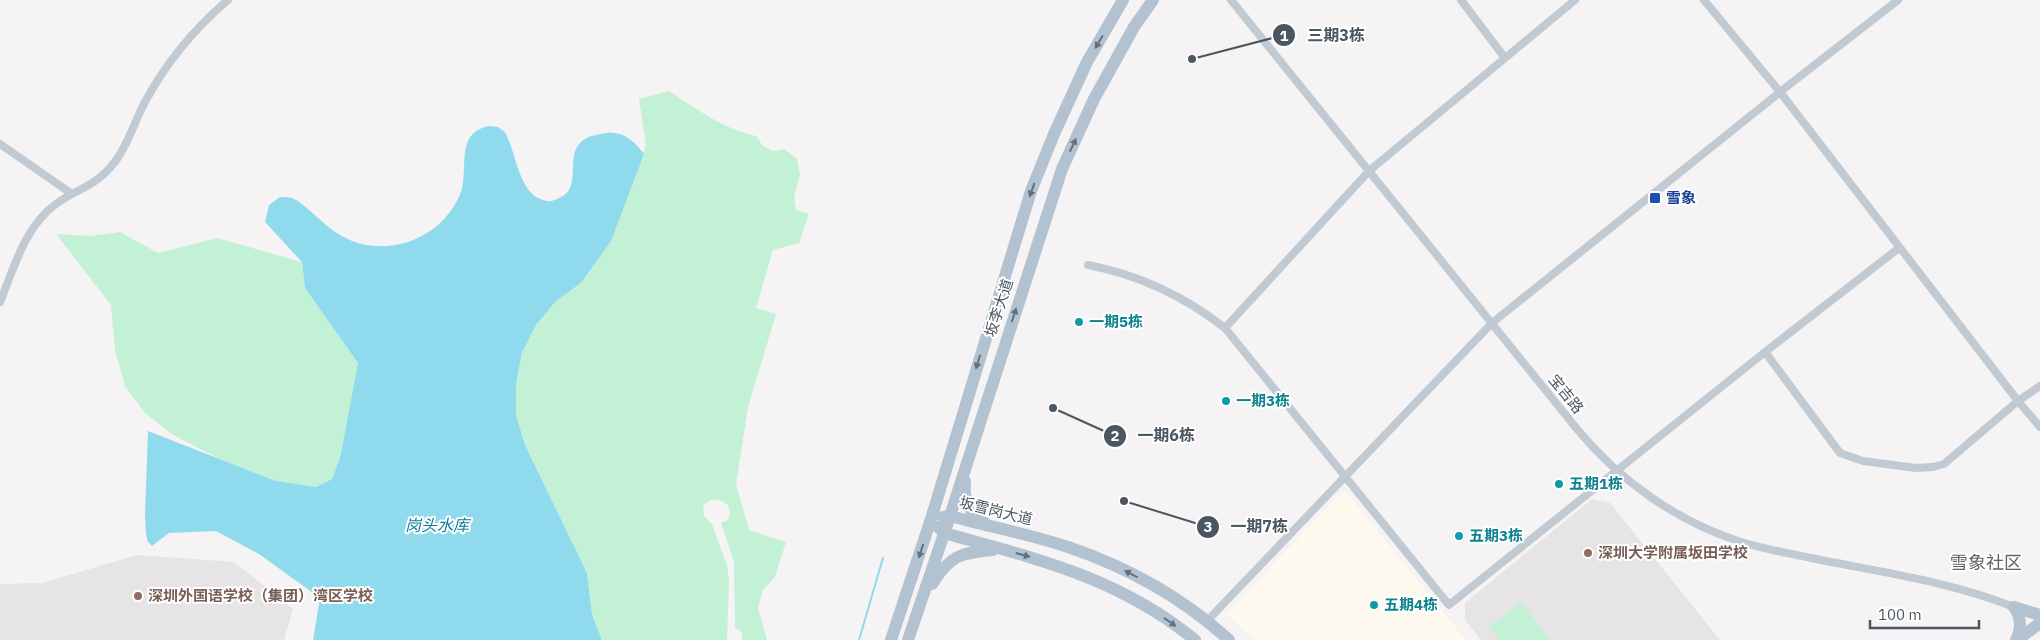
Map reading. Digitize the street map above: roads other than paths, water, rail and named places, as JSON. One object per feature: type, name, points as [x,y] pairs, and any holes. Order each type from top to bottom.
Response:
[{"type":"main road","name":"坂李大道","points":[[891,640],[931,519],[1031,191],[1054,134],[1087,62],[1123,0]]},
{"type":"main road","name":"坂李大道","points":[[908,640],[968,462],[1062,169],[1094,99],[1134,27],[1153,0]]},
{"type":"main road","points":[[968,462],[964,493],[969,509],[981,520],[1006,531]]},
{"type":"main road","name":"坂雪岗大道","points":[[931,519],[950,516],[1054,543],[1107,562],[1162,591],[1207,621],[1229,640]]},
{"type":"main road","points":[[931,519],[944,533],[1042,560],[1100,582],[1150,609],[1195,640]]},
{"type":"main road","points":[[921,601],[941,570],[950,560],[967,553],[1001,549]]},
{"type":"main road","points":[[2014,607],[2040,615]]},
{"type":"main road","points":[[2014,607],[2019,616],[2021,626],[2016,640]]},
{"type":"main road","points":[[2016,640],[2040,623]]},
{"type":"street","points":[[0,302],[27,238],[36,224],[51,208],[95,182],[115,162],[123,150],[144,103],[164,72],[198,28],[228,0]]},
{"type":"street","name":"宝吉路","points":[[1231,0],[1586,440],[1616,471],[1644,493],[1674,513],[1740,542],[1775,551],[1953,587],[2014,607]]},
{"type":"street","points":[[1461,0],[1505,58]]},
{"type":"street","points":[[1225,328],[1369,171],[1575,0]]},
{"type":"street","points":[[1704,0],[1780,92],[1899,248],[2040,427]]},
{"type":"street","points":[[1207,621],[1492,323],[1898,0]]},
{"type":"street","points":[[0,144],[72,194]]},
{"type":"street","points":[[1088,265],[1121,272],[1153,284],[1190,304],[1225,328],[1449,605],[1765,352],[1899,248]]},
{"type":"street","points":[[1765,352],[1840,453],[1863,461],[1916,468],[1933,468],[1944,464],[2018,401],[2040,386]]},
{"type":"water","name":"岗头水库","points":[[489,126],[498,127],[505,132],[526,186],[535,196],[547,201],[561,197],[571,186],[576,148],[587,138],[606,133],[618,133],[632,141],[644,154],[611,241],[581,283],[556,301],[536,325],[522,353],[516,384],[516,415],[525,445],[587,573],[592,615],[602,640],[313,640],[320,598],[259,554],[216,531],[169,533],[152,546],[148,542],[145,514],[148,431],[276,481],[316,487],[332,479],[340,458],[358,363],[305,288],[302,262],[265,222],[269,205],[280,197],[297,200],[337,233],[359,243],[371,246],[384,246],[408,242],[430,231],[445,218],[453,207],[462,189],[465,150],[468,142],[472,135]]},
{"type":"waterway","points":[[859,640],[883,558]]},
{"type":"place","name":"三期3栋","points":[[1192,59]]},
{"type":"place","name":"雪象","points":[[1655,198]]},
{"type":"place","name":"一期5栋","points":[[1079,322]]},
{"type":"place","name":"一期3栋","points":[[1226,401]]},
{"type":"place","name":"一期6栋","points":[[1053,408]]},
{"type":"place","name":"五期1栋","points":[[1559,484]]},
{"type":"place","name":"一期7栋","points":[[1124,501]]},
{"type":"place","name":"五期3栋","points":[[1459,536]]},
{"type":"place","name":"深圳大学附属坂田学校","points":[[1588,553]]},
{"type":"place","name":"深圳外国语学校（集团）湾区学校","points":[[138,596]]},
{"type":"place","name":"五期4栋","points":[[1374,605]]},
{"type":"district","name":"雪象社区","points":[[1986,563]]}]
